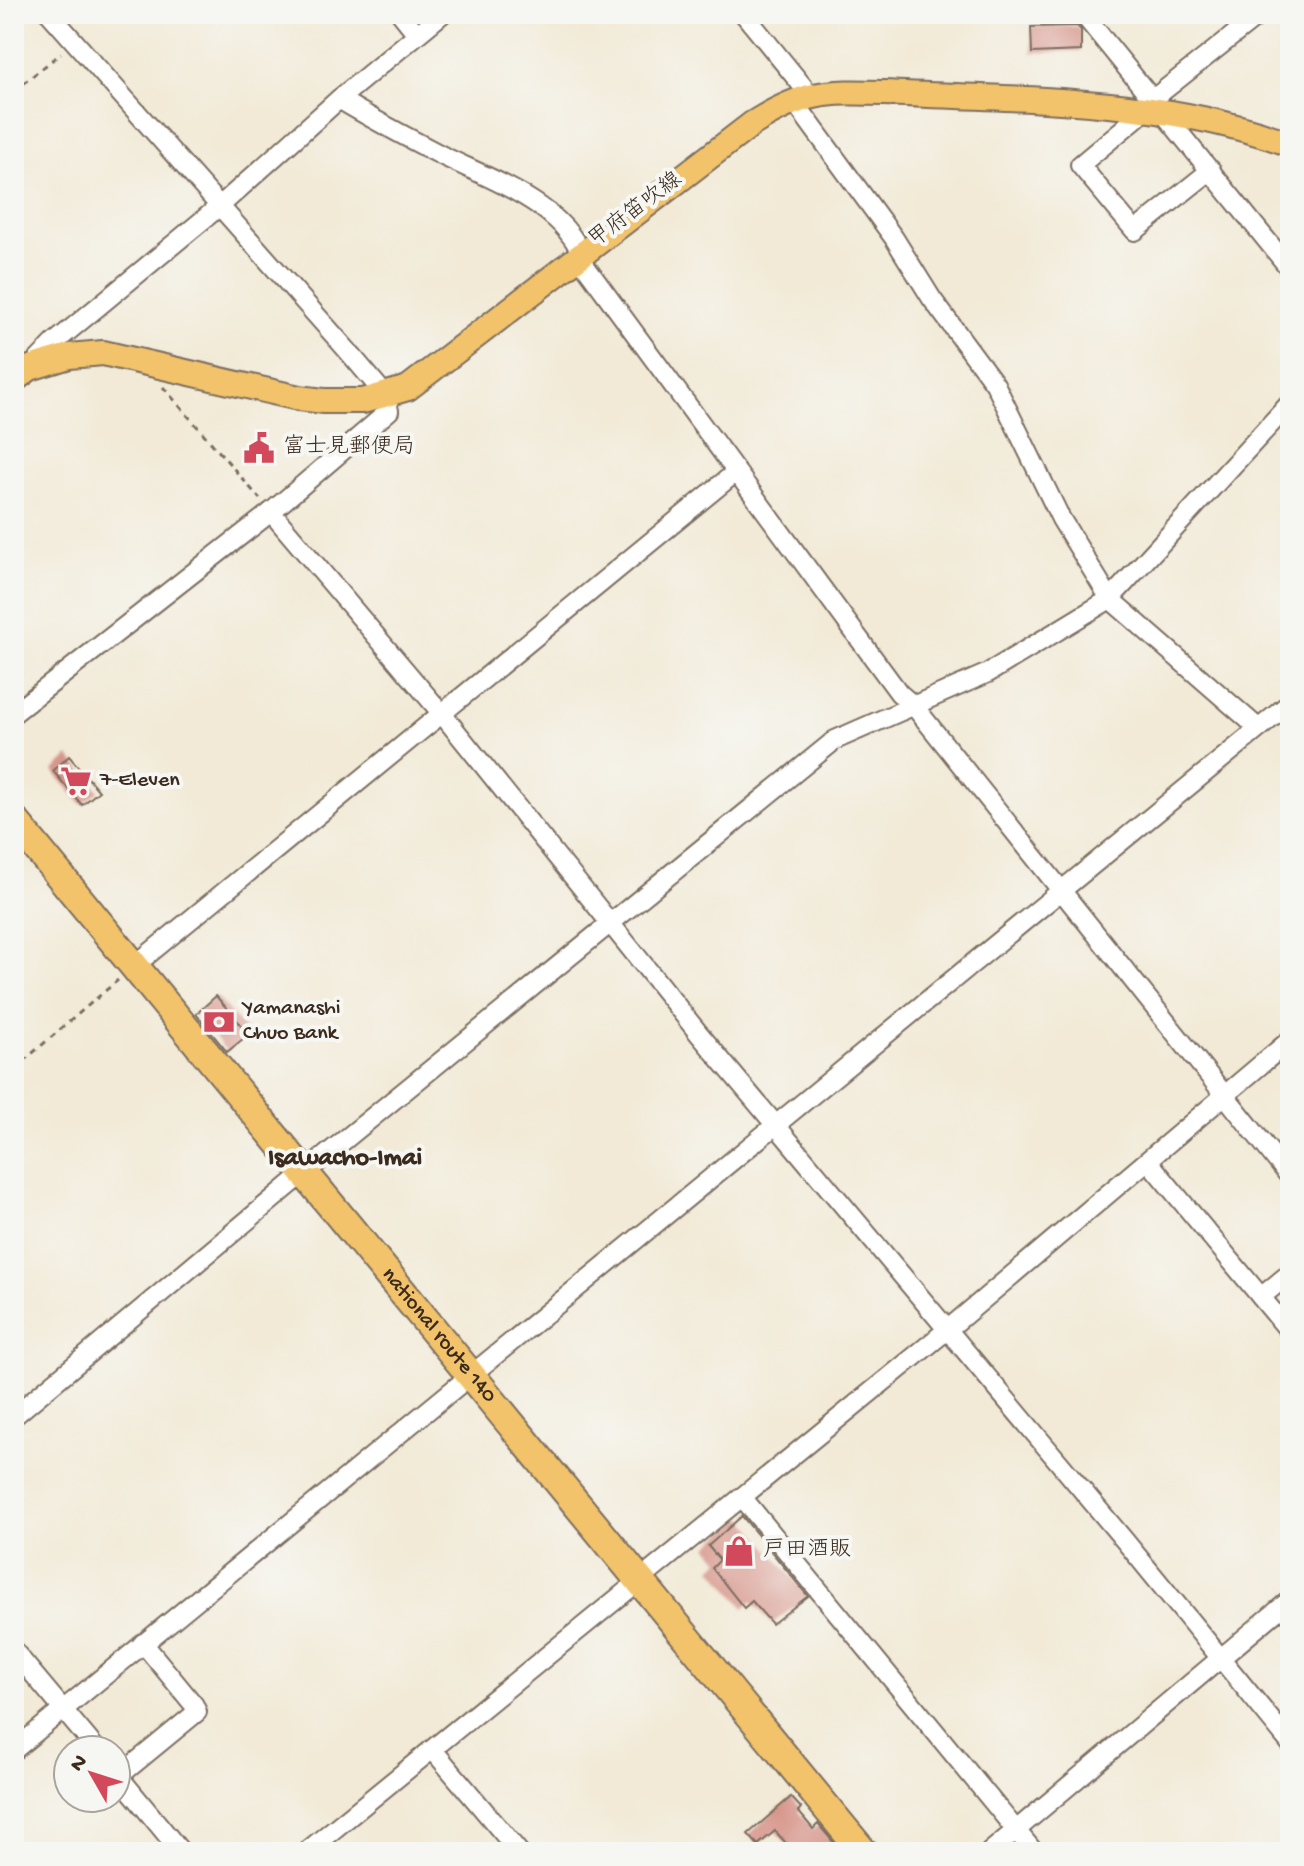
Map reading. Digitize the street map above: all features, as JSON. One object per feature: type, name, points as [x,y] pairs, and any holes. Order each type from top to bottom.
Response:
[{"type":"highway","name":"national route 140","points":[[14,820],[863,1852]]},
{"type":"main road","name":"甲府笛吹線","points":[[22,374],[69,356],[103,353],[299,398],[338,402],[386,396],[408,388],[752,124],[802,97],[838,91],[1154,106],[1259,132],[1290,144]]},
{"type":"street","points":[[14,713],[271,512],[389,411],[386,396],[50,14]]},
{"type":"street","points":[[401,14],[417,34]]},
{"type":"street","points":[[22,374],[54,343],[221,205],[339,99],[442,14]]},
{"type":"street","points":[[744,14],[802,97],[932,299],[995,384],[1061,519],[1110,599],[1258,728]]},
{"type":"street","points":[[1083,14],[1154,106],[1211,170],[1290,269]]},
{"type":"street","points":[[1211,170],[1135,231],[1080,165],[1260,14]]},
{"type":"street","points":[[339,99],[376,122],[481,175],[506,184],[570,233],[582,252],[586,267],[899,693],[914,706],[1290,1177]]},
{"type":"street","points":[[14,1416],[304,1173],[835,740],[988,673],[1110,599],[1290,403]]},
{"type":"street","points":[[134,966],[736,472]]},
{"type":"street","points":[[271,512],[443,715],[700,1035],[1220,1658],[1283,1721],[1290,1743]]},
{"type":"street","points":[[14,1750],[1290,703]]},
{"type":"street","points":[[306,1852],[947,1330],[1290,1040]]},
{"type":"street","points":[[1149,1162],[1290,1332]]},
{"type":"street","points":[[1261,1297],[1290,1273]]},
{"type":"street","points":[[742,1497],[1034,1852]]},
{"type":"street","points":[[990,1852],[1290,1600]]},
{"type":"street","points":[[132,1763],[197,1712],[143,1643]]},
{"type":"street","points":[[14,1651],[84,1734]]},
{"type":"street","points":[[433,1750],[519,1852]]},
{"type":"street","points":[[132,1791],[181,1852]]},
{"type":"path","points":[[14,91],[74,43]]},
{"type":"path","points":[[139,360],[271,512]]},
{"type":"path","points":[[14,1069],[134,966]]},
{"type":"building","points":[[1077,26],[1081,30],[1081,51],[1032,53],[1031,27]]},
{"type":"building","points":[[69,756],[99,791],[82,805],[53,771]]},
{"type":"building","points":[[216,996],[249,1034],[227,1052],[196,1014]]},
{"type":"building","points":[[742,1516],[808,1596],[772,1624],[752,1601],[744,1608],[712,1568],[720,1560],[708,1546]]},
{"type":"building","points":[[791,1797],[813,1829],[818,1824],[840,1850],[838,1852],[794,1852],[775,1831],[758,1845],[748,1834]]},
{"type":"place","name":"富士見郵便局","points":[[259,448]]},
{"type":"place","name":"7-Eleven","points":[[76,781]]},
{"type":"place","name":"Yamanashi Chuo Bank","points":[[219,1022]]},
{"type":"place","name":"戸田酒販","points":[[739,1551]]},
{"type":"district","name":"Isawacho-Imai","points":[[345,1159]]}]
